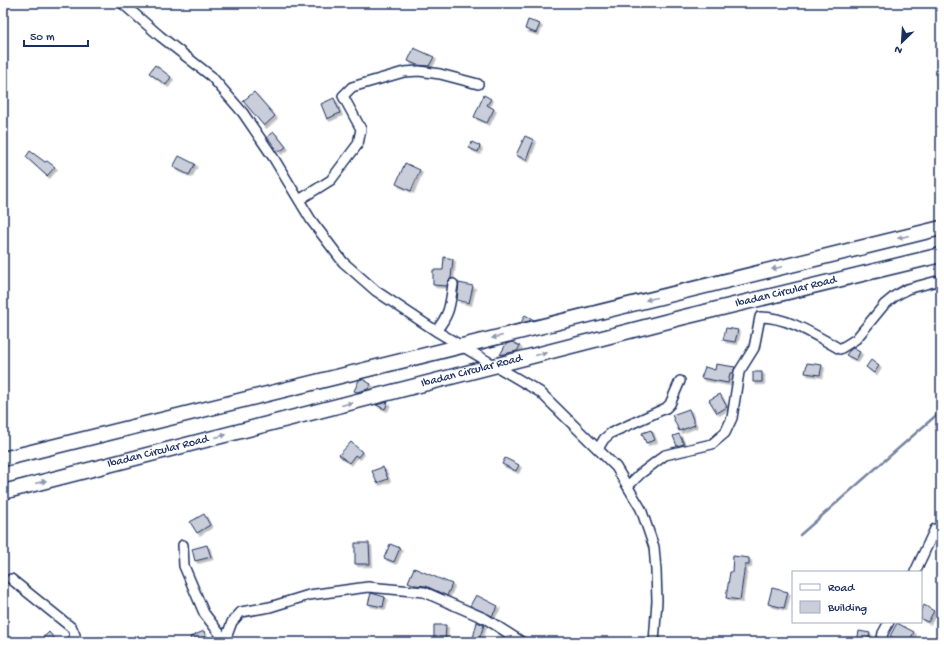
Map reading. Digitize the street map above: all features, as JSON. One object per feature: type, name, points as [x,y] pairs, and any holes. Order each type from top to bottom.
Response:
[{"type":"highway","points":[[3,459],[941,228]]},
{"type":"highway","name":"Ibadan Circular Road","points":[[3,492],[684,317],[941,255]]},
{"type":"street","points":[[122,3],[154,31],[211,76],[243,113],[273,157],[311,220],[343,262],[376,291],[436,331],[540,392],[616,466],[641,509],[654,547],[657,601],[654,642]]},
{"type":"street","points":[[298,200],[331,180],[358,144],[361,128],[343,96],[352,86],[404,72],[419,71],[440,74],[478,84]]},
{"type":"street","points":[[628,486],[640,474],[665,454],[712,444],[725,433],[732,418],[739,372],[754,348],[760,316],[792,323],[840,349],[856,339],[884,305],[895,296],[907,289],[941,280]]},
{"type":"street","points":[[436,331],[444,321],[450,309],[452,284]]},
{"type":"street","points":[[598,449],[604,439],[611,433],[666,408],[670,404],[680,381]]},
{"type":"street","points":[[915,571],[935,529],[941,526]]},
{"type":"street","points":[[183,545],[184,566],[204,613],[226,640],[232,622],[241,612],[270,606],[309,595],[368,587],[424,592],[486,619],[522,642]]},
{"type":"street","points":[[11,579],[72,628],[75,635],[72,642]]},
{"type":"street","points":[[882,642],[883,633],[888,623]]},
{"type":"building","points":[[528,20],[540,24],[536,33],[525,29]]},
{"type":"building","points":[[414,48],[434,57],[429,66],[417,65],[408,61]]},
{"type":"building","points":[[155,65],[171,77],[166,85],[149,73]]},
{"type":"building","points":[[254,92],[275,116],[264,126],[243,101]]},
{"type":"building","points":[[484,95],[491,99],[487,105],[494,109],[487,123],[474,117]]},
{"type":"building","points":[[334,98],[340,113],[327,119],[321,104]]},
{"type":"building","points":[[274,132],[286,147],[279,152],[267,137]]},
{"type":"building","points":[[525,136],[534,140],[526,160],[516,155]]},
{"type":"building","points":[[472,142],[480,146],[478,152],[469,148]]},
{"type":"building","points":[[30,151],[55,167],[47,176],[26,157]]},
{"type":"building","points":[[179,156],[195,164],[189,175],[173,167]]},
{"type":"building","points":[[405,163],[420,170],[411,191],[396,184]]},
{"type":"building","points":[[444,257],[453,259],[451,278],[448,281],[447,286],[433,285],[433,270],[443,270]]},
{"type":"building","points":[[459,283],[473,286],[469,303],[457,300]]},
{"type":"building","points":[[525,315],[534,320],[521,323]]},
{"type":"building","points":[[726,328],[738,330],[735,342],[723,340]]},
{"type":"building","points":[[512,342],[520,346],[517,351],[500,355],[506,344]]},
{"type":"building","points":[[853,348],[860,352],[856,360],[846,355]]},
{"type":"building","points":[[871,360],[879,366],[874,373],[866,367]]},
{"type":"building","points":[[807,363],[822,365],[820,375],[805,373]]},
{"type":"building","points":[[716,364],[735,367],[733,373],[730,373],[728,383],[701,378],[705,367],[715,370]]},
{"type":"building","points":[[753,372],[762,372],[762,382],[753,382]]},
{"type":"building","points":[[362,379],[371,384],[368,389],[357,392],[354,391],[359,380]]},
{"type":"building","points":[[720,394],[727,407],[717,413],[709,400]]},
{"type":"building","points":[[388,402],[385,409],[376,405]]},
{"type":"building","points":[[689,409],[695,425],[679,431],[672,415]]},
{"type":"building","points":[[651,430],[655,440],[646,443],[642,433]]},
{"type":"building","points":[[679,434],[684,444],[677,446],[673,436]]},
{"type":"building","points":[[351,442],[362,452],[358,457],[355,455],[349,463],[339,455]]},
{"type":"building","points":[[505,458],[519,465],[516,471],[502,464]]},
{"type":"building","points":[[383,467],[388,479],[377,483],[372,471]]},
{"type":"building","points":[[204,514],[210,525],[197,533],[190,522]]},
{"type":"building","points":[[355,543],[369,543],[370,564],[355,564]]},
{"type":"building","points":[[390,544],[400,548],[394,562],[384,558]]},
{"type":"building","points":[[207,545],[211,557],[195,561],[192,549]]},
{"type":"building","points":[[733,556],[749,558],[749,565],[745,565],[740,600],[726,598],[730,572],[732,572]]},
{"type":"building","points":[[414,568],[452,584],[447,596],[426,586],[415,585],[408,582]]},
{"type":"building","points":[[772,588],[788,592],[784,608],[768,604]]},
{"type":"building","points":[[371,593],[385,597],[383,607],[368,604]]},
{"type":"building","points":[[476,595],[498,606],[492,616],[470,606]]},
{"type":"building","points":[[924,605],[934,611],[928,622],[922,619],[922,608]]},
{"type":"building","points":[[477,622],[484,625],[478,642],[472,642]]},
{"type":"building","points":[[897,623],[914,632],[909,642],[902,642],[890,636]]},
{"type":"building","points":[[434,625],[446,625],[445,642],[434,642]]},
{"type":"building","points":[[204,631],[206,637],[192,642],[190,637]]},
{"type":"building","points":[[859,631],[870,633],[868,642],[857,642]]},
{"type":"building","points":[[49,632],[57,642],[37,642],[46,635]]},
{"type":"waterway","points":[[800,535],[941,411]]}]
